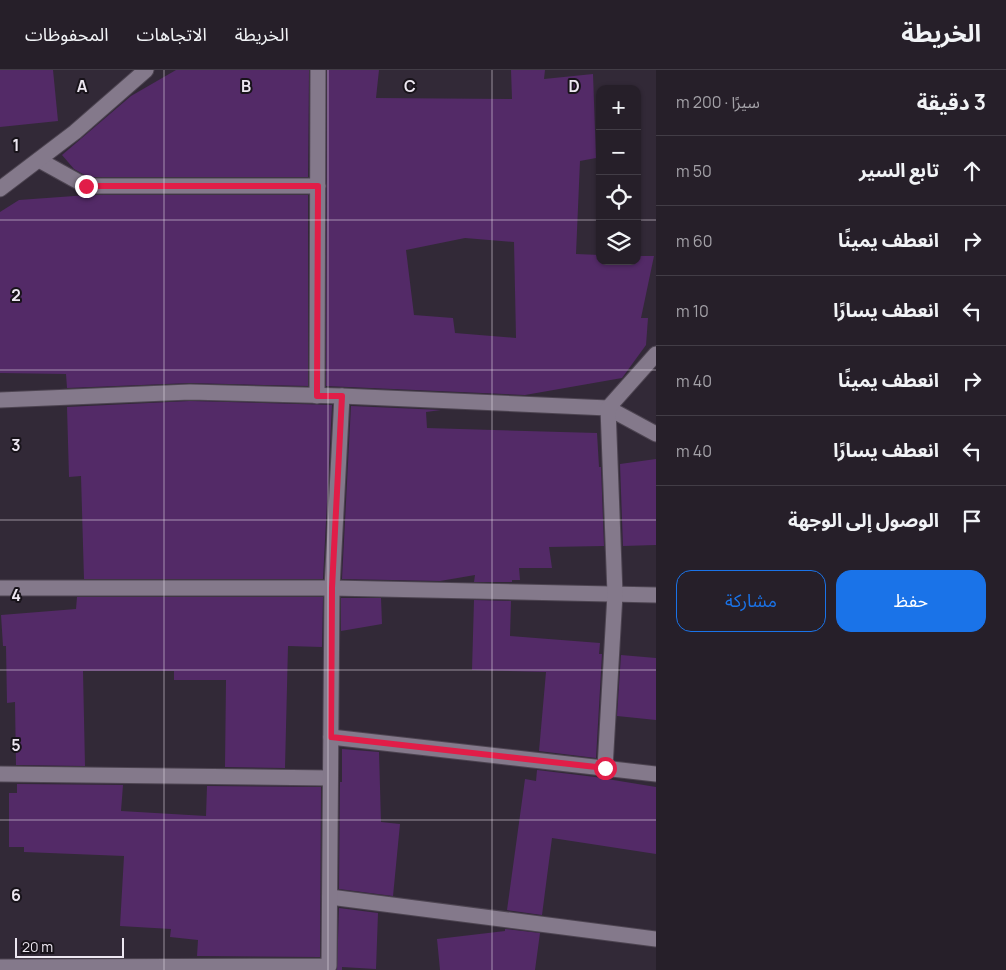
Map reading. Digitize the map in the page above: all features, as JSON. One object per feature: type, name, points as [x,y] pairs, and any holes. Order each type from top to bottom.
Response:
[{"type":"street","points":[[0,189],[75,132],[146,70]]},
{"type":"street","points":[[317,396],[318,186],[316,161],[318,70]]},
{"type":"street","points":[[38,160],[86,186],[318,186]]},
{"type":"street","points":[[605,768],[615,594],[608,408],[656,354]]},
{"type":"street","points":[[0,400],[190,392],[342,396],[608,408],[656,434]]},
{"type":"street","points":[[0,967],[291,968],[329,966],[332,588],[342,396]]},
{"type":"street","points":[[0,588],[332,588],[656,595]]},
{"type":"street","points":[[331,737],[656,774]]},
{"type":"street","points":[[0,774],[330,778]]},
{"type":"street","points":[[330,897],[656,939]]},
{"type":"building","points":[[0,70],[53,70],[58,121],[0,127]]},
{"type":"building","points":[[176,70],[309,70],[308,177],[88,177],[74,169],[62,155],[131,96]]},
{"type":"building","points":[[327,70],[379,70],[376,98],[512,99],[511,70],[545,70],[544,79],[593,74],[596,158],[580,161],[576,254],[596,255],[596,265],[641,265],[641,256],[654,256],[641,318],[648,318],[646,345],[622,378],[525,395],[326,386]],"holes":[[[465,238],[514,242],[516,338],[455,333],[453,318],[414,315],[406,250]]]},
{"type":"building","points":[[88,195],[308,195],[308,386],[190,383],[67,388],[66,374],[0,373],[0,212],[19,200]]},
{"type":"building","points":[[190,401],[332,405],[323,579],[84,579],[81,476],[69,477],[67,407]]},
{"type":"building","points":[[351,406],[441,410],[426,412],[427,428],[597,433],[599,467],[601,467],[604,546],[549,547],[552,568],[519,568],[520,580],[512,580],[512,582],[474,582],[475,575],[440,581],[342,579]]},
{"type":"building","points":[[656,459],[656,545],[623,546],[620,464]]},
{"type":"building","points":[[77,597],[323,597],[322,647],[288,646],[285,768],[225,767],[226,680],[174,680],[174,671],[83,671],[85,766],[16,765],[15,702],[7,703],[6,646],[3,646],[1,615],[76,609]]},
{"type":"building","points":[[341,598],[381,598],[382,624],[341,631]]},
{"type":"building","points":[[474,600],[511,601],[510,636],[600,643],[599,654],[602,654],[596,758],[539,751],[546,672],[472,670]]},
{"type":"building","points":[[621,655],[656,658],[656,720],[617,716]]},
{"type":"building","points":[[342,749],[379,752],[381,822],[400,824],[393,896],[339,889]]},
{"type":"building","points":[[537,770],[656,787],[656,854],[552,838],[542,915],[507,910],[525,779],[536,781]]},
{"type":"building","points":[[17,784],[123,785],[121,811],[206,816],[207,786],[321,787],[320,957],[197,956],[198,940],[170,937],[171,929],[120,926],[124,856],[24,852],[24,847],[9,847],[9,793],[17,793]]},
{"type":"building","points":[[339,908],[378,913],[376,969],[342,967],[342,970],[337,970]]},
{"type":"building","points":[[505,929],[540,933],[535,970],[440,970],[437,939],[505,931]]},
{"type":"route","points":[[86,186],[318,186],[317,396],[342,396],[332,588],[331,737],[605,768]]}]
